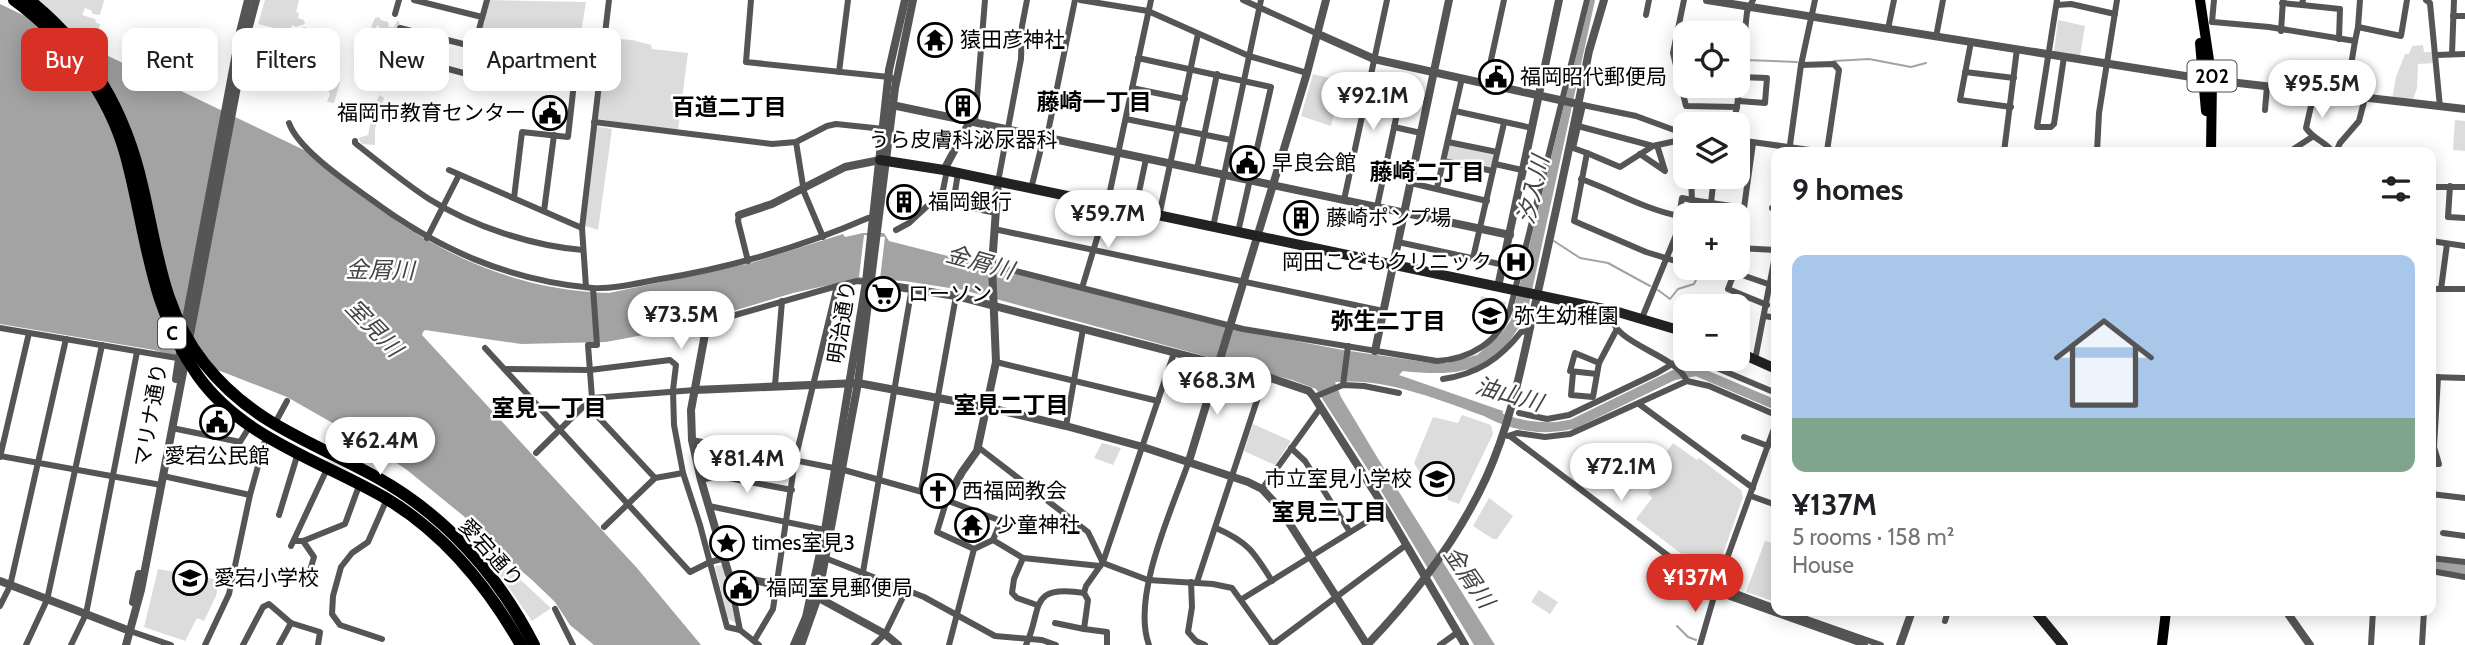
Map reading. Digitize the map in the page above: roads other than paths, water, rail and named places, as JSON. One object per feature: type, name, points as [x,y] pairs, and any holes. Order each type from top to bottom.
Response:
[{"type":"highway","name":"C","points":[[14,0],[55,34],[85,71],[108,110],[126,155],[149,266],[160,304],[176,342],[200,378],[226,407],[267,437],[386,499],[428,528],[481,582],[520,645]]},
{"type":"highway","name":"C","points":[[29,0],[78,48],[116,106],[129,138],[142,185],[165,297],[183,340],[206,375],[244,412],[270,430],[367,479],[455,536]]},
{"type":"highway","name":"202","points":[[2192,0],[2208,79],[2211,147]]},
{"type":"highway","name":"202","points":[[2200,0],[2209,24],[2205,147]]},
{"type":"highway","name":"C","points":[[158,265],[170,303],[187,338],[223,384],[272,424],[389,485],[447,528],[492,577],[516,610],[536,645]]},
{"type":"highway","points":[[2156,645],[2159,616]]},
{"type":"highway","points":[[2162,645],[2165,616]]},
{"type":"main road","points":[[884,160],[945,170],[1516,290],[1642,318],[1673,328]]},
{"type":"main road","points":[[1750,358],[1771,367]]},
{"type":"main road","points":[[2039,616],[2063,645]]},
{"type":"street","points":[[230,110],[240,32],[248,0]]},
{"type":"street","points":[[230,110],[256,0]]},
{"type":"street","points":[[395,14],[399,0]]},
{"type":"street","points":[[414,0],[482,17]]},
{"type":"street","points":[[479,28],[487,0]]},
{"type":"street","points":[[606,28],[609,0]]},
{"type":"street","points":[[751,0],[746,62],[892,79]]},
{"type":"street","points":[[839,72],[848,0]]},
{"type":"street","name":"明治通り","points":[[794,645],[815,595],[854,383],[878,236],[884,129],[905,0]]},
{"type":"street","name":"明治通り","points":[[878,236],[874,217],[892,105],[892,79],[913,0]]},
{"type":"street","points":[[896,230],[909,223],[943,190],[945,170],[972,121],[985,0]]},
{"type":"street","points":[[974,550],[937,532],[947,499],[978,447],[996,362],[992,265],[998,181],[1021,59],[1022,26],[1027,0]]},
{"type":"street","points":[[1031,188],[1077,0],[1148,11],[1249,56],[1307,73]]},
{"type":"street","points":[[1082,288],[1107,205],[1151,0]]},
{"type":"street","points":[[1243,0],[1260,4],[1374,59],[1636,116],[1673,130]]},
{"type":"street","points":[[1149,645],[1146,635],[1148,580],[1231,326],[1307,73],[1326,0]]},
{"type":"street","points":[[1345,200],[1387,0]]},
{"type":"street","points":[[1375,351],[1449,0]]},
{"type":"street","points":[[1486,83],[1504,0]]},
{"type":"street","points":[[1498,287],[1559,0]]},
{"type":"street","points":[[992,265],[1231,326],[1437,361],[1463,357],[1481,348],[1507,320],[1587,0]]},
{"type":"street","points":[[536,453],[592,398],[673,390],[854,383],[986,407],[1143,447],[1233,476],[1262,489],[1279,507],[1367,645],[1396,615],[1442,557],[1478,495],[1515,412],[1529,331],[1577,104],[1604,0]]},
{"type":"street","points":[[1646,15],[1650,0]]},
{"type":"street","points":[[1680,21],[1684,0]]},
{"type":"street","points":[[1707,0],[1752,4],[1936,37],[2208,79],[2465,109]]},
{"type":"street","points":[[1789,147],[1801,65],[1815,0]]},
{"type":"street","points":[[1888,29],[1894,0]]},
{"type":"street","points":[[1936,37],[1942,0]]},
{"type":"street","points":[[2097,147],[2099,113],[2117,0]]},
{"type":"street","points":[[2214,0],[2209,24],[2269,27],[2355,41]]},
{"type":"street","points":[[2346,96],[2360,0]]},
{"type":"street","points":[[2358,27],[2401,36],[2407,0]]},
{"type":"street","points":[[2426,0],[2431,3],[2440,107]]},
{"type":"street","points":[[2452,54],[2454,0]]},
{"type":"street","points":[[2281,31],[2283,2],[2302,2],[2340,9],[2339,39]]},
{"type":"street","points":[[2064,57],[2054,124],[2051,127],[2037,127],[2057,3],[2115,14]]},
{"type":"street","points":[[1213,227],[1260,4]]},
{"type":"street","points":[[1747,21],[1752,4]]},
{"type":"street","points":[[2453,16],[2465,16]]},
{"type":"street","points":[[1159,216],[1198,34]]},
{"type":"street","points":[[1971,42],[1960,100],[2011,107]]},
{"type":"street","points":[[2005,147],[2017,49]]},
{"type":"street","points":[[2435,54],[2465,54]]},
{"type":"street","points":[[1138,58],[1271,87],[1238,232]]},
{"type":"street","points":[[1801,65],[1833,64],[1839,71],[1828,147]]},
{"type":"street","points":[[1965,72],[2014,78]]},
{"type":"street","points":[[1197,169],[1217,74]]},
{"type":"street","points":[[1685,98],[1686,106],[1765,103],[1767,78],[1750,77]]},
{"type":"street","points":[[1437,188],[1462,78]]},
{"type":"street","points":[[2265,110],[2267,86]]},
{"type":"street","points":[[1132,88],[1185,99]]},
{"type":"street","points":[[2305,90],[2311,106],[2306,128],[2312,137],[2330,147]]},
{"type":"street","points":[[514,198],[522,132],[568,137],[573,91]]},
{"type":"street","points":[[592,398],[588,345],[597,345],[582,228],[598,91]]},
{"type":"street","points":[[1377,207],[1401,95],[1428,101]]},
{"type":"street","points":[[1736,112],[1738,98]]},
{"type":"street","points":[[2337,147],[2359,121],[2365,98]]},
{"type":"street","points":[[1577,104],[1578,126],[1573,148],[1620,167],[1656,145],[1673,141]]},
{"type":"street","points":[[892,105],[1510,235]]},
{"type":"street","name":"マリナ通り","points":[[124,645],[141,590],[230,110]]},
{"type":"street","points":[[1455,111],[1532,128]]},
{"type":"street","points":[[1126,119],[1231,140]]},
{"type":"street","points":[[594,122],[772,144],[796,142],[836,124],[884,129]]},
{"type":"street","points":[[1474,258],[1504,122]]},
{"type":"street","points":[[289,123],[295,135],[339,176],[403,224],[456,253],[502,270],[541,280],[611,288],[699,273],[748,261],[874,217]]},
{"type":"street","points":[[1578,126],[1656,145]]},
{"type":"street","points":[[1394,127],[1421,133]]},
{"type":"street","points":[[544,211],[554,135]]},
{"type":"street","points":[[2297,147],[2312,137]]},
{"type":"street","points":[[355,141],[418,191],[473,222],[507,234],[583,250]]},
{"type":"street","points":[[796,142],[803,187],[822,237]]},
{"type":"street","points":[[1448,142],[1497,152]]},
{"type":"street","points":[[1750,142],[1774,147]]},
{"type":"street","points":[[1745,203],[1753,143]]},
{"type":"street","points":[[1640,154],[1665,171],[1656,145]]},
{"type":"street","points":[[1587,153],[1574,221],[1646,252],[1673,260]]},
{"type":"street","points":[[1135,211],[1146,159]]},
{"type":"street","points":[[748,261],[738,221],[739,215],[772,204],[845,167],[884,160]]},
{"type":"street","points":[[1444,160],[1522,170]]},
{"type":"street","points":[[449,170],[582,228]]},
{"type":"street","points":[[958,173],[953,204],[996,213]]},
{"type":"street","points":[[427,238],[459,175]]},
{"type":"street","points":[[1581,179],[1614,190],[1637,204],[1673,214]]},
{"type":"street","points":[[1411,183],[1487,201]]},
{"type":"street","points":[[2451,186],[2448,217],[2465,218]]},
{"type":"street","points":[[2436,187],[2465,187]]},
{"type":"street","points":[[1692,189],[1692,200]]},
{"type":"street","points":[[1681,203],[1682,198],[1711,203],[1713,189]]},
{"type":"street","points":[[994,229],[1383,311]]},
{"type":"street","points":[[1398,242],[1504,265]]},
{"type":"street","points":[[2436,242],[2465,246]]},
{"type":"street","points":[[1642,318],[1673,244]]},
{"type":"street","points":[[2441,289],[2447,244]]},
{"type":"street","points":[[1750,249],[1771,250]]},
{"type":"street","points":[[1731,280],[1728,289],[1767,305]]},
{"type":"street","points":[[1750,280],[1770,288]]},
{"type":"street","points":[[740,630],[725,558],[701,480],[692,440],[691,410],[707,323],[857,281],[912,288],[993,305],[1265,376],[1309,391],[1386,510],[1465,645]]},
{"type":"street","points":[[1755,360],[1771,284]]},
{"type":"street","points":[[505,369],[590,370],[670,360],[676,365],[673,390],[674,425],[683,473],[727,627],[740,630],[756,643],[773,609],[795,460],[836,286]]},
{"type":"street","points":[[855,594],[863,572],[912,288]]},
{"type":"street","points":[[2436,289],[2465,289]]},
{"type":"street","points":[[921,491],[956,296]]},
{"type":"street","points":[[775,385],[782,301]]},
{"type":"street","points":[[1610,311],[1610,320],[1617,330],[1673,365]]},
{"type":"street","points":[[1765,316],[1771,317]]},
{"type":"street","points":[[0,328],[137,352],[183,354]]},
{"type":"street","points":[[1066,426],[1083,329]]},
{"type":"street","points":[[1599,363],[1575,353],[1570,371],[1573,373],[1571,395],[1593,397],[1599,363],[1617,330]]},
{"type":"street","points":[[1443,379],[1458,377],[1487,366],[1502,355],[1521,332],[1529,331]]},
{"type":"street","points":[[29,333],[0,456],[112,477],[250,495]]},
{"type":"street","points":[[0,606],[10,586],[66,339]]},
{"type":"street","points":[[26,645],[47,600],[102,345]]},
{"type":"street","points":[[1342,386],[1348,347]]},
{"type":"street","points":[[485,348],[690,572],[725,558]]},
{"type":"street","points":[[71,645],[86,614],[137,352]]},
{"type":"street","points":[[1084,629],[1088,600],[1084,593],[1086,586],[1101,564],[1174,353]]},
{"type":"street","name":"愛宕通り","points":[[183,354],[216,395],[251,425],[298,453],[387,498],[447,545],[468,567],[500,611],[520,645]]},
{"type":"street","name":"愛宕通り","points":[[183,354],[196,360],[220,385],[274,426],[366,472],[411,499],[479,554],[513,603],[536,645]]},
{"type":"street","name":"マリナ通り","points":[[160,482],[172,428],[183,354]]},
{"type":"street","points":[[996,362],[1158,401]]},
{"type":"street","points":[[1515,412],[1547,419],[1569,415],[1673,366]]},
{"type":"street","points":[[1679,371],[1687,379],[1771,413]]},
{"type":"street","points":[[1724,371],[1771,391]]},
{"type":"street","points":[[1573,373],[1597,374]]},
{"type":"street","points":[[1205,645],[1196,643],[1188,632],[1194,582],[1216,528],[1265,376]]},
{"type":"street","points":[[2436,377],[2465,378]]},
{"type":"street","points":[[1506,433],[1545,437],[1570,434],[1639,404],[1687,379]]},
{"type":"street","points":[[1314,397],[1342,386],[1364,386],[1399,393]]},
{"type":"street","points":[[274,426],[286,401]]},
{"type":"street","points":[[586,404],[655,478]]},
{"type":"street","points":[[1639,404],[1752,492],[1771,502]]},
{"type":"street","points":[[1262,489],[1321,407]]},
{"type":"street","points":[[172,428],[240,442],[251,425]]},
{"type":"street","points":[[334,456],[345,433]]},
{"type":"street","points":[[1506,433],[1716,589],[1771,610]]},
{"type":"street","points":[[205,645],[229,594],[262,445],[267,436]]},
{"type":"street","points":[[1744,437],[1768,446]]},
{"type":"street","points":[[1700,645],[1716,589],[1771,437]]},
{"type":"street","points":[[692,440],[878,479],[947,499],[1001,521],[993,540],[974,550],[949,645]]},
{"type":"street","points":[[978,447],[1088,532],[1101,564]]},
{"type":"street","points":[[1292,448],[1305,461],[1350,532]]},
{"type":"street","points":[[279,515],[298,453]]},
{"type":"street","points":[[328,467],[292,544],[345,524],[360,483]]},
{"type":"street","name":"明治通り","points":[[802,645],[825,558],[838,469]]},
{"type":"street","points":[[604,527],[655,478],[683,473]]},
{"type":"street","points":[[701,480],[718,476],[792,490]]},
{"type":"street","points":[[2436,495],[2465,498]]},
{"type":"street","points":[[382,639],[340,625],[332,614],[333,596],[341,567],[352,553],[368,542],[387,498]]},
{"type":"street","points":[[709,506],[825,530]]},
{"type":"street","points":[[1242,599],[1386,510]]},
{"type":"street","points":[[1216,528],[1236,537],[1254,551],[1272,581]]},
{"type":"street","points":[[2444,533],[2465,536]]},
{"type":"street","points":[[993,540],[1023,558],[1101,564],[1148,580],[1194,582],[1231,588],[1242,599],[1273,645],[1406,545]]},
{"type":"street","points":[[303,541],[314,557],[306,584]]},
{"type":"street","points":[[825,558],[924,597],[995,636],[1055,645]]},
{"type":"street","points":[[1023,558],[1014,579],[1012,593],[1017,598],[1037,605]]},
{"type":"street","points":[[2436,559],[2465,562]]},
{"type":"street","points":[[2436,572],[2465,577]]},
{"type":"street","points":[[729,575],[777,584],[815,595],[885,634],[898,645]]},
{"type":"street","points":[[0,582],[172,645]]},
{"type":"street","points":[[1716,589],[1771,606]]},
{"type":"street","points":[[874,645],[885,634],[906,591]]},
{"type":"street","points":[[1027,642],[1037,605],[1054,591],[1084,593]]},
{"type":"street","points":[[243,645],[263,607],[269,604],[291,622],[320,632],[318,645]]},
{"type":"street","points":[[555,609],[573,645]]},
{"type":"street","points":[[1788,616],[1865,645]]},
{"type":"street","points":[[1798,616],[1881,645]]},
{"type":"street","points":[[1900,645],[1910,616]]},
{"type":"street","points":[[1945,621],[1946,616]]},
{"type":"street","points":[[2290,616],[2310,645]]},
{"type":"street","points":[[2371,645],[2373,616]]},
{"type":"street","points":[[2422,645],[2424,616]]},
{"type":"street","points":[[279,645],[291,622]]},
{"type":"street","points":[[1055,623],[1107,632],[1107,645]]},
{"type":"street","points":[[1440,645],[1458,632]]},
{"type":"water","points":[[1590,0],[1595,0],[1528,309],[1506,345],[1493,357],[1478,365],[1462,371],[1403,371],[1399,375],[1503,411],[1501,422],[1419,393],[1377,384],[1335,382],[1377,457],[1495,645],[1474,645],[1316,389],[1292,380],[963,290],[904,281],[856,279],[793,293],[670,330],[606,342],[521,344],[425,330],[422,335],[637,568],[701,645],[594,645],[570,625],[555,602],[488,543],[466,518],[407,470],[364,441],[287,397],[223,372],[154,350],[0,324],[0,4],[50,28],[21,28],[21,91],[108,91],[108,56],[122,63],[122,91],[181,91],[306,151],[374,206],[445,250],[522,280],[564,289],[609,293],[751,263],[843,234],[845,237],[863,233],[884,233],[889,241],[1239,330],[1343,350],[1432,363],[1446,363],[1477,355],[1500,335],[1511,320]]},
{"type":"waterway","points":[[1834,61],[1869,59],[1911,67],[1926,63]]},
{"type":"waterway","points":[[1750,60],[1797,62]]},
{"type":"waterway","points":[[1554,241],[1580,258],[1608,263],[1650,286]]},
{"type":"waterway","points":[[1658,290],[1670,299],[1678,289],[1694,284],[1696,280]]},
{"type":"waterway","name":"油山川","points":[[1489,413],[1530,426],[1573,424],[1674,375],[1696,371],[1771,403]]},
{"type":"waterway","name":"油山川","points":[[1520,429],[1522,424]]},
{"type":"waterway","name":"油山川","points":[[2436,565],[2465,569]]},
{"type":"waterway","points":[[1677,626],[1688,637],[1696,640]]},
{"type":"place","name":"猿田彦神社","points":[[935,40]]},
{"type":"place","name":"福岡昭代郵便局","points":[[1496,77]]},
{"type":"place","name":"うら皮膚科泌尿器科","points":[[963,106]]},
{"type":"place","name":"福岡市教育センター","points":[[550,113]]},
{"type":"place","name":"早良会館","points":[[1247,163]]},
{"type":"place","name":"福岡銀行","points":[[904,202]]},
{"type":"place","name":"藤崎ポンプ場","points":[[1301,218]]},
{"type":"place","name":"岡田こどもクリニック","points":[[1516,262]]},
{"type":"place","name":"ローソン","points":[[883,294]]},
{"type":"place","name":"弥生幼稚園","points":[[1490,316]]},
{"type":"place","name":"愛宕公民館","points":[[217,422]]},
{"type":"place","name":"市立室見小学校","points":[[1437,479]]},
{"type":"place","name":"西福岡教会","points":[[938,491]]},
{"type":"place","name":"少童神社","points":[[972,525]]},
{"type":"place","name":"times室見3","points":[[727,543]]},
{"type":"place","name":"愛宕小学校","points":[[190,578]]},
{"type":"place","name":"福岡室見郵便局","points":[[741,588]]},
{"type":"district","name":"藤崎一丁目","points":[[1094,102]]},
{"type":"district","name":"百道二丁目","points":[[729,107]]},
{"type":"district","name":"藤崎二丁目","points":[[1427,172]]},
{"type":"district","name":"弥生二丁目","points":[[1388,321]]},
{"type":"district","name":"室見二丁目","points":[[1011,405]]},
{"type":"district","name":"室見一丁目","points":[[549,408]]},
{"type":"district","name":"室見三丁目","points":[[1329,512]]},
{"type":"water label","name":"汐入川","points":[[1533,190]]},
{"type":"water label","name":"金屑川","points":[[980,262]]},
{"type":"water label","name":"金屑川","points":[[380,270]]},
{"type":"water label","name":"室見川","points":[[374,328]]},
{"type":"water label","name":"金屑川","points":[[1469,577]]}]
